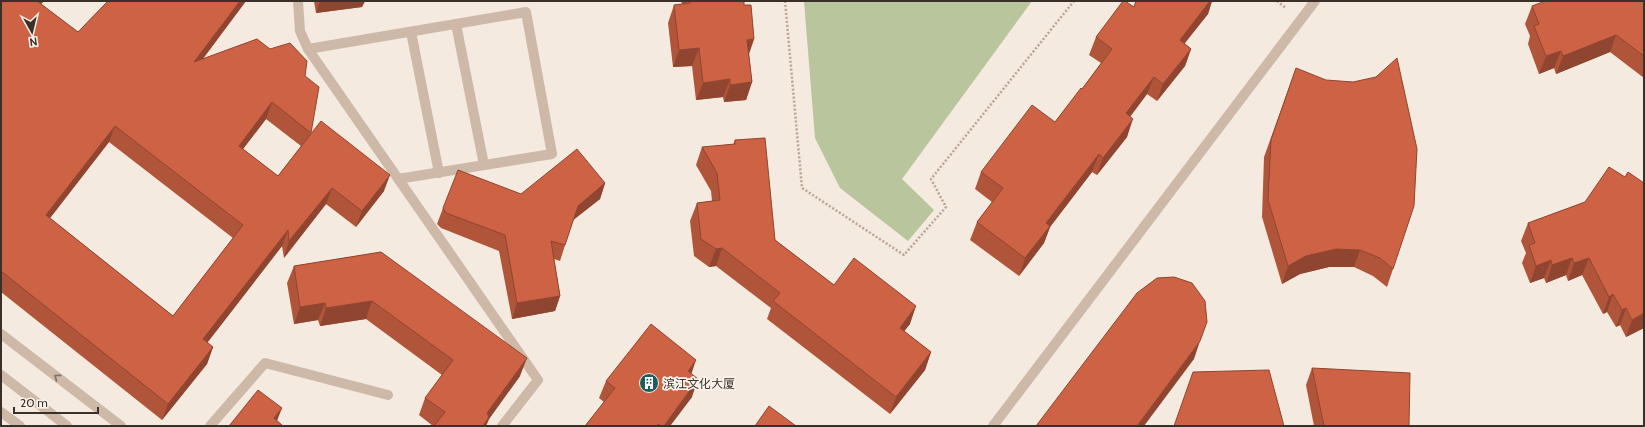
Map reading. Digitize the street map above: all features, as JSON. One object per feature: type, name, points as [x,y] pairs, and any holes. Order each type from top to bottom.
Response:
[{"type":"street","points":[[298,1],[300,31],[308,49],[538,380],[502,426]]},
{"type":"street","points":[[993,426],[1315,1]]},
{"type":"street","points":[[308,49],[526,12],[552,154],[398,179]]},
{"type":"street","points":[[456,24],[484,166]]},
{"type":"street","points":[[411,32],[439,173]]},
{"type":"street","points":[[1,334],[121,426]]},
{"type":"street","points":[[210,426],[265,363],[388,395]]},
{"type":"street","points":[[1,375],[67,426]]},
{"type":"street","points":[[1,412],[20,426]]},
{"type":"path","points":[[785,1],[802,188],[904,254],[946,207],[931,179],[1074,1]]},
{"type":"green space","points":[[804,1],[1032,1],[902,179],[934,210],[908,241],[840,188],[815,138]]},
{"type":"building","points":[[1,1],[37,1],[78,32],[108,1],[240,1],[194,62],[257,39],[270,49],[290,43],[307,61],[305,76],[319,87],[311,133],[272,102],[239,146],[278,176],[321,121],[390,175],[362,211],[332,188],[289,241],[288,230],[203,339],[213,347],[168,404],[1,271]],"holes":[[[115,126],[243,225],[173,316],[46,215]]]},
{"type":"building","points":[[690,1],[744,1],[744,5],[751,5],[754,39],[747,40],[752,82],[730,85],[730,79],[703,83],[699,48],[679,50],[674,5],[690,3]]},
{"type":"building","points":[[1123,1],[1134,7],[1136,1],[1210,1],[1180,40],[1191,49],[1163,84],[1154,77],[1126,113],[1133,119],[1103,158],[1099,154],[1046,223],[1050,226],[1025,258],[977,222],[1003,188],[981,172],[1032,105],[1055,122],[1112,49],[1096,37]]},
{"type":"building","points":[[1545,1],[1644,1],[1644,56],[1616,35],[1563,56],[1561,51],[1546,56],[1534,26],[1539,24],[1532,6]]},
{"type":"building","points":[[1397,58],[1417,149],[1414,206],[1393,269],[1380,258],[1360,250],[1336,249],[1306,256],[1288,266],[1268,200],[1271,140],[1296,68],[1326,80],[1353,82],[1376,77]]},
{"type":"building","points":[[765,138],[775,240],[834,285],[854,258],[916,306],[900,328],[931,352],[896,397],[773,301],[780,293],[722,248],[716,249],[701,239],[697,203],[720,200],[717,173],[702,147],[735,144],[735,140]]},
{"type":"building","points":[[577,149],[605,183],[578,206],[565,245],[551,241],[560,296],[517,303],[505,235],[446,213],[443,208],[458,170],[521,194]]},
{"type":"building","points":[[1609,167],[1625,177],[1628,172],[1644,183],[1644,313],[1632,320],[1626,308],[1622,310],[1613,294],[1609,297],[1589,258],[1574,263],[1572,258],[1552,265],[1551,260],[1536,266],[1529,245],[1535,243],[1528,223],[1585,202]]},
{"type":"building","points":[[381,252],[527,358],[487,413],[489,417],[483,426],[434,426],[445,412],[425,398],[453,360],[372,301],[326,308],[325,303],[300,307],[294,266]]},
{"type":"building","points":[[1174,277],[1192,283],[1205,301],[1207,322],[1200,341],[1137,426],[1036,426],[1137,293],[1157,278]]},
{"type":"building","name":"滨江文化大厦","points":[[651,324],[696,360],[688,371],[698,379],[664,426],[658,424],[657,426],[585,426],[615,388],[606,381]]},
{"type":"building","points":[[1312,368],[1410,373],[1409,426],[1324,426]]},
{"type":"building","points":[[1269,370],[1284,426],[1174,426],[1193,372]]},
{"type":"building","points":[[258,390],[282,408],[274,418],[283,426],[229,426]]},
{"type":"building","points":[[769,406],[796,426],[755,426]]},
{"type":"place","name":"滨江文化大厦","points":[[649,383]]}]
